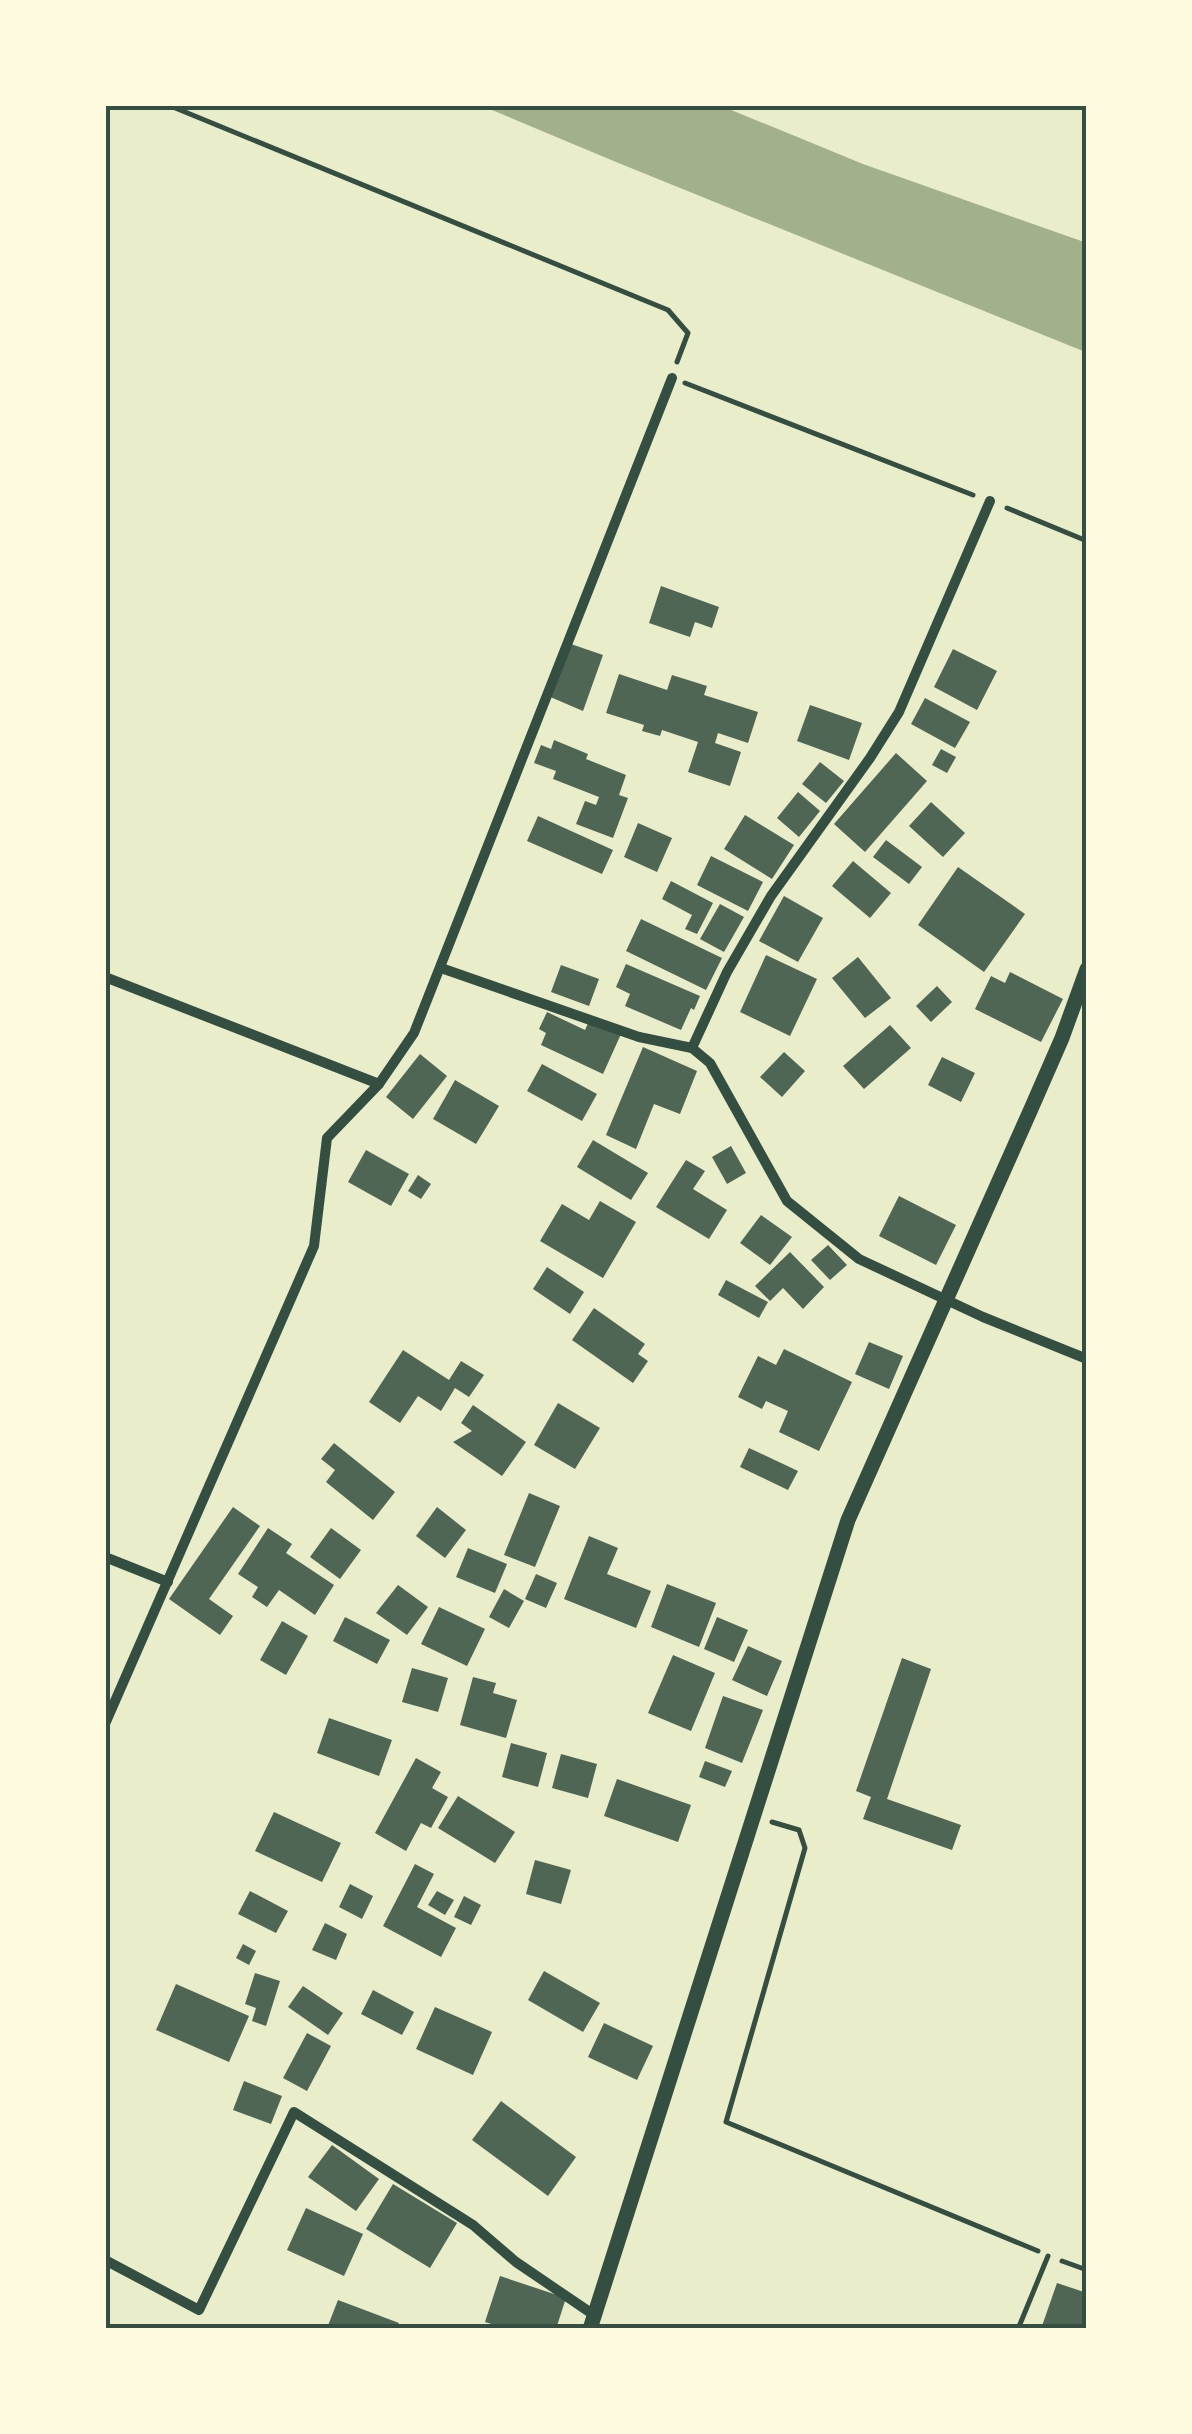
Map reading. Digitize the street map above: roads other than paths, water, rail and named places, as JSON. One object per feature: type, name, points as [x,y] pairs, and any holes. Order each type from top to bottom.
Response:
[{"type":"main road","points":[[592,2322],[848,1520],[1062,1038],[1087,969]]},
{"type":"street","points":[[105,1724],[314,1246],[327,1138],[379,1084],[414,1032],[672,378]]},
{"type":"street","points":[[692,1048],[727,972],[771,896],[899,712],[990,501]]},
{"type":"street","points":[[441,968],[639,1037],[692,1048],[710,1063],[787,1201],[858,1259],[983,1317],[1087,1358]]},
{"type":"street","points":[[105,977],[379,1084]]},
{"type":"street","points":[[105,1557],[168,1582]]},
{"type":"street","points":[[105,2260],[199,2310],[294,2112],[473,2225],[592,2322]]},
{"type":"lane","points":[[1018,2329],[1048,2256]]}]
